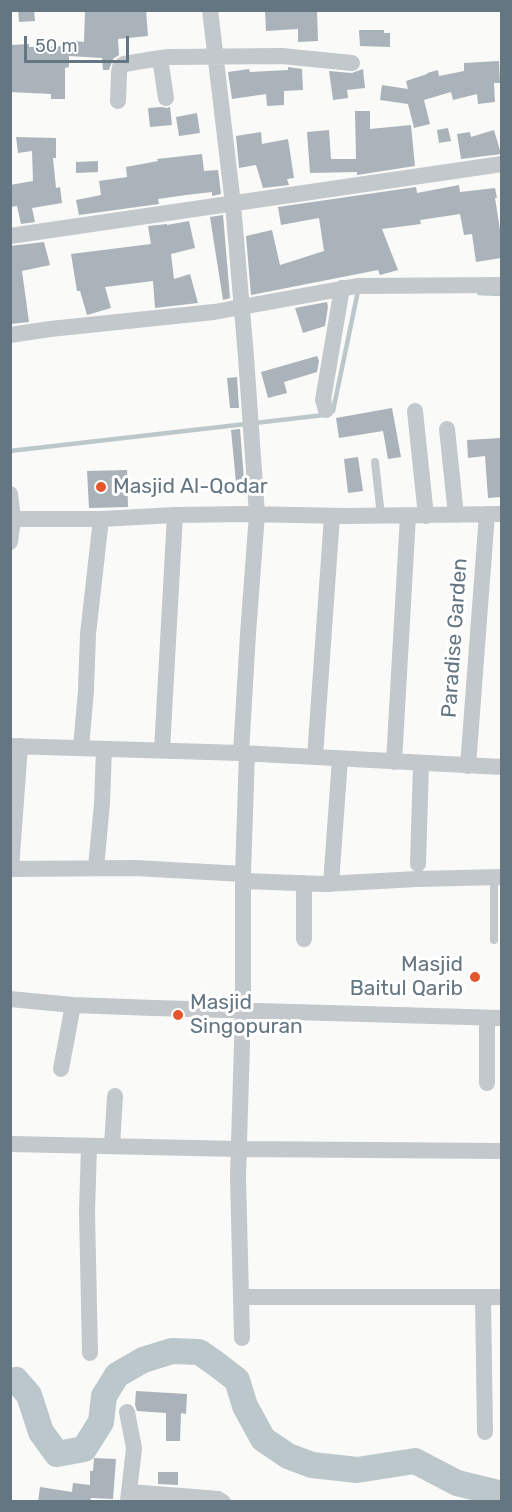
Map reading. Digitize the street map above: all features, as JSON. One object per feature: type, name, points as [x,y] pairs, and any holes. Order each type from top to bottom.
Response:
[{"type":"street","points":[[210,10],[233,204],[257,514],[248,634],[244,753],[243,1010],[238,1177],[242,1338]]},
{"type":"street","points":[[118,101],[120,67],[124,64],[160,58],[282,56],[352,63]]},
{"type":"street","points":[[160,58],[166,98]]},
{"type":"street","points":[[10,236],[501,164]]},
{"type":"street","points":[[10,336],[61,328],[242,308],[357,286],[501,285]]},
{"type":"street","points":[[326,410],[323,400],[342,288]]},
{"type":"street","points":[[415,411],[426,516]]},
{"type":"street","points":[[447,429],[456,515]]},
{"type":"street","points":[[10,494],[12,519],[10,542]]},
{"type":"street","points":[[12,519],[101,519],[257,514],[426,516],[494,514]]},
{"type":"street","name":"Paradise Garden","points":[[468,766],[494,514]]},
{"type":"street","points":[[162,750],[175,515]]},
{"type":"street","points":[[315,757],[332,516]]},
{"type":"street","points":[[394,762],[408,516]]},
{"type":"street","points":[[81,748],[88,634],[101,519]]},
{"type":"street","points":[[498,878],[417,879],[331,884],[244,878],[171,869],[11,869],[15,746],[244,753],[501,767]]},
{"type":"street","points":[[96,868],[105,749]]},
{"type":"street","points":[[331,884],[340,759]]},
{"type":"street","points":[[418,864],[421,764]]},
{"type":"street","points":[[304,883],[304,939]]},
{"type":"street","points":[[10,999],[73,1005],[494,1018],[487,1083]]},
{"type":"street","points":[[61,1069],[73,1005]]},
{"type":"street","points":[[112,1146],[116,1096]]},
{"type":"street","points":[[10,1144],[501,1151]]},
{"type":"street","points":[[89,1146],[87,1212],[90,1353]]},
{"type":"street","points":[[241,1297],[501,1298]]},
{"type":"street","points":[[483,1298],[485,1432]]},
{"type":"street","points":[[126,1412],[134,1448],[128,1497],[207,1498],[223,1502]]},
{"type":"lane","points":[[375,462],[381,516]]},
{"type":"lane","points":[[494,940],[498,878]]},
{"type":"building","points":[[18,10],[34,10],[35,21],[19,22]]},
{"type":"building","points":[[85,10],[146,10],[148,36],[118,39],[119,55],[113,59],[109,70],[103,70],[102,58],[69,56],[69,67],[65,68],[65,99],[51,99],[51,94],[10,92],[10,45],[73,46],[74,41],[84,42]]},
{"type":"building","points":[[265,10],[317,10],[318,41],[298,42],[298,29],[266,31]]},
{"type":"building","points":[[359,30],[384,30],[384,33],[390,33],[390,47],[360,46]]},
{"type":"building","points":[[499,61],[500,83],[494,83],[495,102],[478,104],[477,94],[453,100],[451,92],[424,100],[430,124],[414,128],[408,104],[380,100],[382,85],[408,89],[406,81],[427,73],[438,70],[439,76],[464,71],[464,63]]},
{"type":"building","points":[[288,67],[302,69],[303,90],[284,91],[284,105],[267,106],[266,94],[232,99],[228,72],[249,69],[250,72],[288,70]]},
{"type":"building","points":[[363,69],[365,88],[347,90],[348,98],[333,100],[329,71],[352,73]]},
{"type":"building","points":[[170,107],[172,125],[150,127],[148,108]]},
{"type":"building","points":[[355,111],[370,111],[370,129],[411,125],[415,166],[357,175],[357,172],[310,173],[307,132],[329,130],[331,159],[356,159]]},
{"type":"building","points":[[197,113],[200,133],[179,136],[176,117]]},
{"type":"building","points":[[448,128],[451,141],[439,143],[437,130]]},
{"type":"building","points":[[494,130],[501,154],[461,159],[457,134],[470,132],[471,137]]},
{"type":"building","points":[[261,132],[262,144],[288,139],[294,178],[287,179],[289,185],[263,188],[256,165],[239,168],[236,136]]},
{"type":"building","points":[[16,137],[56,138],[56,158],[53,158],[56,188],[60,187],[62,203],[32,208],[35,222],[21,224],[17,206],[10,207],[10,185],[33,181],[32,151],[18,153]]},
{"type":"building","points":[[202,154],[204,171],[218,170],[221,194],[212,196],[212,192],[158,199],[159,204],[79,215],[76,200],[101,195],[99,181],[127,177],[126,167],[158,161],[157,159]]},
{"type":"building","points":[[98,161],[98,172],[76,173],[76,162]]},
{"type":"building","points":[[459,185],[460,192],[495,188],[501,236],[501,258],[476,262],[472,234],[464,235],[460,214],[420,220],[421,224],[382,229],[398,270],[380,275],[378,270],[251,295],[246,236],[272,230],[280,265],[324,251],[319,218],[281,225],[278,207],[416,187],[417,193]]},
{"type":"building","points":[[223,215],[230,298],[223,300],[210,217]]},
{"type":"building","points":[[189,221],[195,248],[171,254],[174,279],[190,274],[198,303],[155,308],[153,281],[105,287],[111,308],[87,315],[80,291],[77,291],[71,254],[151,244],[148,226]]},
{"type":"building","points":[[44,242],[50,265],[22,271],[29,322],[10,324],[10,246]]},
{"type":"building","points":[[327,302],[325,326],[303,333],[295,308]]},
{"type":"building","points":[[317,356],[319,361],[317,372],[284,382],[287,393],[268,398],[261,372]]},
{"type":"building","points":[[237,377],[239,408],[230,408],[227,378]]},
{"type":"building","points":[[392,408],[401,457],[388,459],[383,431],[339,438],[336,418]]},
{"type":"building","points":[[240,429],[245,492],[237,493],[231,430]]},
{"type":"building","points":[[501,438],[501,497],[488,498],[485,456],[468,458],[467,440]]},
{"type":"building","points":[[358,457],[363,491],[348,493],[344,459]]},
{"type":"building","points":[[127,470],[128,507],[89,508],[87,471]]},
{"type":"building","points":[[136,1391],[187,1394],[186,1414],[181,1413],[180,1441],[166,1441],[166,1413],[137,1411]]},
{"type":"building","points":[[94,1458],[116,1459],[113,1499],[91,1498],[90,1502],[38,1502],[40,1487],[72,1492],[73,1483],[90,1485],[90,1471],[93,1471]]},
{"type":"building","points":[[158,1472],[178,1472],[178,1485],[158,1484]]},
{"type":"waterway","points":[[333,411],[358,291],[360,291]]},
{"type":"waterway","points":[[479,293],[502,294]]},
{"type":"waterway","points":[[255,423],[324,415]]},
{"type":"waterway","points":[[10,451],[246,424]]},
{"type":"waterway","points":[[10,1382],[16,1380],[29,1395],[41,1432],[57,1454],[84,1449],[101,1422],[104,1396],[117,1375],[143,1360],[172,1351],[199,1352],[237,1380],[245,1406],[263,1439],[288,1456],[312,1465],[357,1470],[415,1461],[457,1483],[502,1494]]},
{"type":"place","name":"Masjid Al-Qodar","points":[[101,487]]},
{"type":"place","name":"Masjid Baitul Qarib","points":[[475,977]]},
{"type":"place","name":"Masjid Singopuran","points":[[178,1015]]}]
